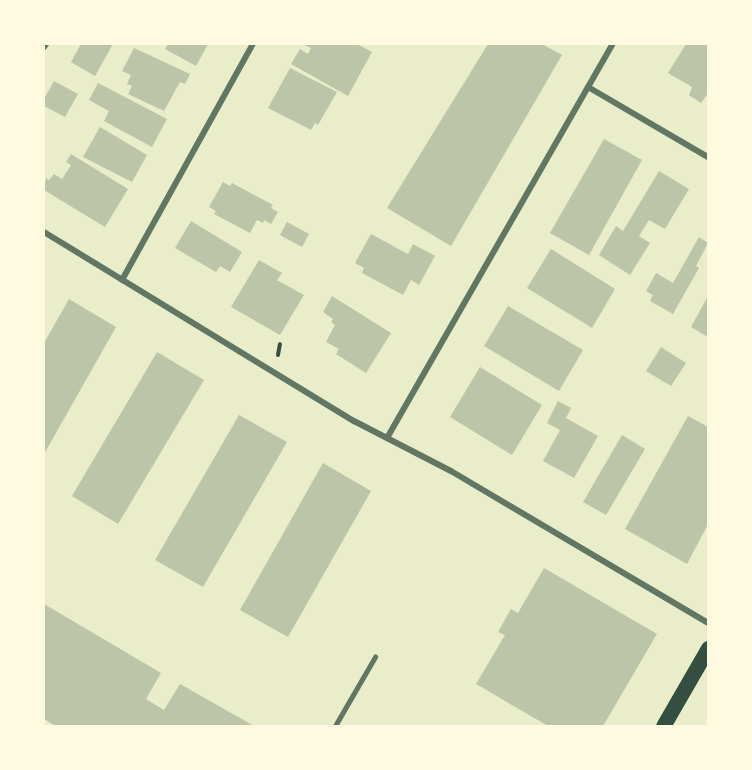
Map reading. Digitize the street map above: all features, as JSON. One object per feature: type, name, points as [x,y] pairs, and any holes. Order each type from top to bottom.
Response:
[{"type":"main road","points":[[663,726],[708,648]]},
{"type":"street","points":[[122,280],[253,44]]},
{"type":"street","points":[[387,438],[614,44]]},
{"type":"street","points":[[588,87],[708,157]]},
{"type":"street","points":[[44,232],[354,421],[451,471],[708,623]]},
{"type":"lane","points":[[335,726],[375,657]]},
{"type":"building","points":[[81,44],[113,44],[95,76],[71,62]]},
{"type":"building","points":[[168,44],[208,44],[196,66],[165,49]]},
{"type":"building","points":[[302,44],[357,44],[372,52],[348,96],[291,64],[300,49],[308,54],[311,48]]},
{"type":"building","points":[[488,44],[542,44],[562,55],[451,246],[387,208]]},
{"type":"building","points":[[686,44],[708,44],[708,93],[701,103],[689,95],[692,87],[668,73]]},
{"type":"building","points":[[134,48],[190,74],[185,84],[180,82],[164,111],[128,94],[132,86],[127,84],[131,75],[122,71]]},
{"type":"building","points":[[290,68],[337,92],[318,125],[315,123],[311,130],[268,108]]},
{"type":"building","points":[[54,81],[78,94],[65,117],[44,106],[44,99]]},
{"type":"building","points":[[98,83],[167,119],[152,147],[104,121],[109,111],[89,100]]},
{"type":"building","points":[[100,127],[147,155],[132,182],[83,157]]},
{"type":"building","points":[[604,139],[642,160],[589,255],[550,233]]},
{"type":"building","points":[[71,154],[128,189],[105,227],[44,190],[46,178],[49,180],[54,174],[62,179],[71,165],[66,162]]},
{"type":"building","points":[[659,171],[689,189],[665,229],[649,220],[639,236],[650,243],[630,275],[599,255],[616,226],[623,231]]},
{"type":"building","points":[[223,182],[230,186],[232,183],[273,205],[271,208],[278,212],[271,224],[264,220],[263,223],[257,220],[250,233],[214,214],[216,211],[209,207]]},
{"type":"building","points":[[191,221],[242,252],[230,272],[220,266],[216,272],[175,248]]},
{"type":"building","points":[[287,222],[309,234],[302,247],[280,235]]},
{"type":"building","points":[[371,234],[408,254],[413,244],[435,256],[419,285],[411,280],[403,295],[362,273],[364,268],[355,263]]},
{"type":"building","points":[[699,237],[708,243],[696,266],[699,268],[673,314],[650,301],[653,295],[646,291],[656,273],[673,283]]},
{"type":"building","points":[[551,249],[615,289],[592,328],[527,288]]},
{"type":"building","points":[[259,260],[282,273],[277,280],[304,295],[280,335],[231,307]]},
{"type":"building","points":[[332,296],[391,333],[366,373],[336,354],[339,349],[326,342],[335,325],[331,322],[333,319],[323,312]]},
{"type":"building","points":[[708,296],[708,337],[691,327]]},
{"type":"building","points":[[69,299],[116,327],[44,454],[44,343]]},
{"type":"building","points":[[508,306],[583,350],[559,391],[484,346]]},
{"type":"building","points":[[661,347],[686,363],[671,386],[646,371]]},
{"type":"building","points":[[157,352],[204,380],[118,524],[72,496]]},
{"type":"building","points":[[480,367],[542,405],[512,455],[450,417]]},
{"type":"building","points":[[558,401],[571,408],[566,418],[598,436],[574,478],[543,461],[560,430],[547,423]]},
{"type":"building","points":[[239,415],[287,442],[203,587],[155,560]]},
{"type":"building","points":[[688,416],[708,427],[708,524],[687,564],[625,529]]},
{"type":"building","points":[[622,435],[645,449],[606,515],[583,502]]},
{"type":"building","points":[[323,463],[371,491],[288,637],[240,610]]},
{"type":"building","points":[[544,568],[657,634],[603,726],[548,726],[476,684],[505,635],[498,632],[511,609],[518,613]]},
{"type":"building","points":[[44,604],[161,673],[146,699],[164,710],[180,684],[254,726],[56,726],[44,719]]}]
